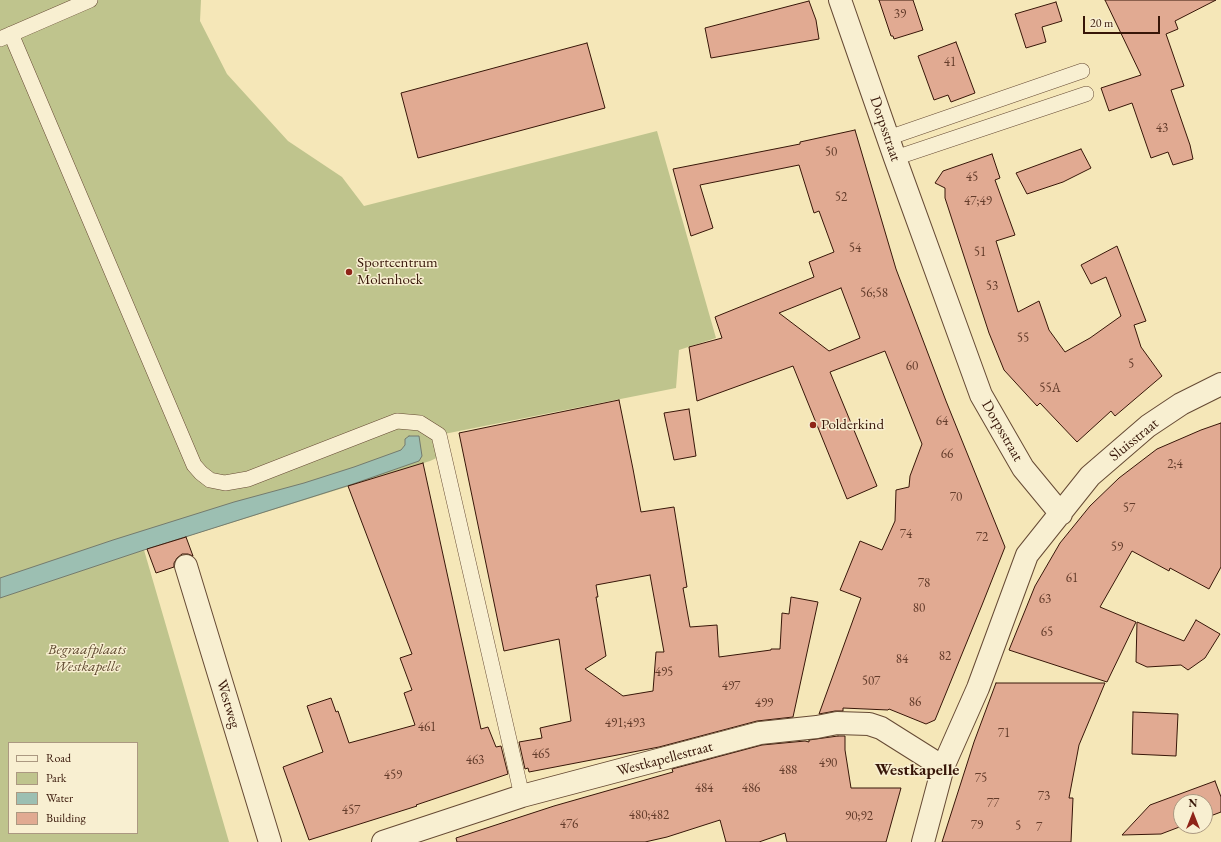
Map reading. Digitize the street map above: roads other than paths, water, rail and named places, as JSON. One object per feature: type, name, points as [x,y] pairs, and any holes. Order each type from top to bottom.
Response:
[{"type":"street","name":"Dorpsstraat","points":[[840,0],[981,395],[1023,468],[1061,514]]},
{"type":"street","name":"Sluisstraat","points":[[1061,514],[1090,476],[1148,426],[1181,404],[1221,384]]},
{"type":"street","points":[[924,842],[943,767],[978,688],[1027,555],[1061,514]]},
{"type":"street","name":"Westweg","points":[[186,566],[270,842]]},
{"type":"street","name":"Westkapellestraat","points":[[383,842],[522,796],[760,733],[817,727],[837,723],[869,724],[882,728],[943,767]]},
{"type":"lane","points":[[90,0],[6,36],[194,465],[210,480],[225,483],[248,479],[397,421],[420,423],[438,436],[522,796]]},
{"type":"lane","points":[[892,148],[1082,71]]},
{"type":"lane","points":[[892,148],[1086,94]]},
{"type":"water","points":[[409,436],[419,436],[422,456],[419,461],[353,484],[144,550],[0,598],[0,578],[113,540],[234,502],[304,483],[354,467],[401,450],[405,445],[405,439]]},
{"type":"place","name":"Sportcentrum Molenhoek","points":[[349,272]]},
{"type":"place","name":"Polderkind","points":[[813,425]]},
{"type":"district","name":"Westkapelle","points":[[917,770]]},
{"type":"park label","name":"Begraafplaats Westkapelle","points":[[87,658]]}]
